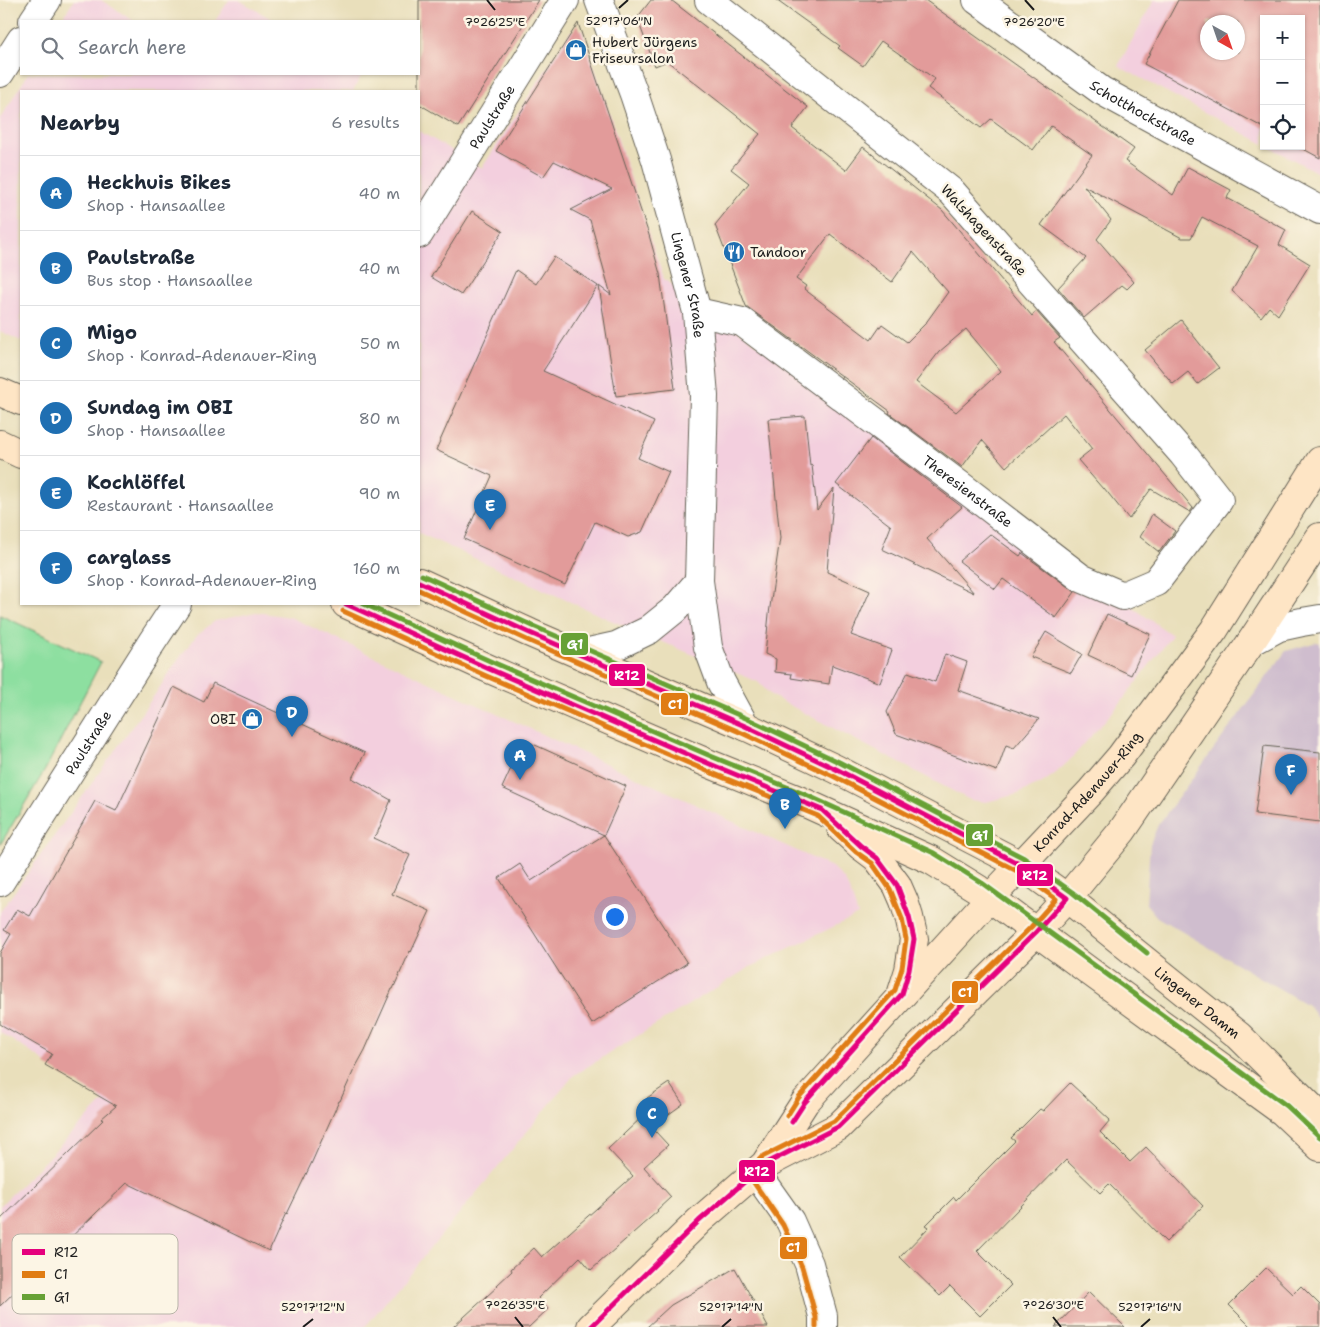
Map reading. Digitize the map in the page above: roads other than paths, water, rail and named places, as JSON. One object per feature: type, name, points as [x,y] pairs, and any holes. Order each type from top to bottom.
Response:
[{"type":"main road","points":[[0,392],[20,401]]},
{"type":"main road","points":[[0,444],[20,454]]},
{"type":"main road","name":"Konrad-Adenauer-Ring","points":[[760,1169],[804,1102],[1122,756],[1214,630],[1320,461]]},
{"type":"main road","name":"Konrad-Adenauer-Ring","points":[[591,1327],[699,1221],[760,1169],[838,1127],[1036,932],[1067,898],[1122,830],[1251,642],[1320,537]]},
{"type":"main road","name":"Lingener Damm","points":[[420,582],[745,726],[836,769],[1021,865],[1067,898],[1239,1036],[1320,1116]]},
{"type":"main road","points":[[348,605],[486,668],[822,810],[931,860],[978,889],[1283,1112],[1320,1147]]},
{"type":"main road","points":[[822,810],[877,858],[897,885],[909,917],[914,939],[909,970],[902,994]]},
{"type":"street","points":[[34,20],[47,0]]},
{"type":"street","name":"Paulstraße","points":[[420,232],[565,0]]},
{"type":"street","name":"Lingener Straße","points":[[599,0],[656,160],[697,312],[704,396],[699,581],[708,647],[721,682],[745,726]]},
{"type":"street","name":"Walshagenstraße","points":[[709,0],[952,192],[1183,454],[1219,500]]},
{"type":"street","name":"Schotthockstraße","points":[[977,0],[1102,91],[1320,210]]},
{"type":"street","points":[[0,73],[20,42]]},
{"type":"street","name":"Theresienstraße","points":[[697,312],[742,322],[1081,578],[1123,596],[1156,582],[1219,500]]},
{"type":"street","points":[[580,654],[616,646],[649,630],[675,610],[699,581]]},
{"type":"street","name":"Paulstraße","points":[[0,882],[177,605]]},
{"type":"street","points":[[1251,642],[1279,627],[1320,619]]},
{"type":"street","points":[[760,1169],[790,1221],[809,1264],[823,1316],[823,1327]]},
{"type":"place","name":"Hubert Jürgens Friseursalon","points":[[576,50]]},
{"type":"place","name":"Tandoor","points":[[734,252]]},
{"type":"place","name":"Kochlöffel","points":[[490,530]]},
{"type":"place","name":"OBI","points":[[252,719]]},
{"type":"place","name":"Sundag im OBI","points":[[292,737]]},
{"type":"place","name":"Heckhuis Bikes","points":[[520,780]]},
{"type":"place","name":"carglass","points":[[1291,795]]},
{"type":"place","name":"Paulstraße","points":[[785,829]]},
{"type":"place","name":"Migo","points":[[652,1138]]}]
